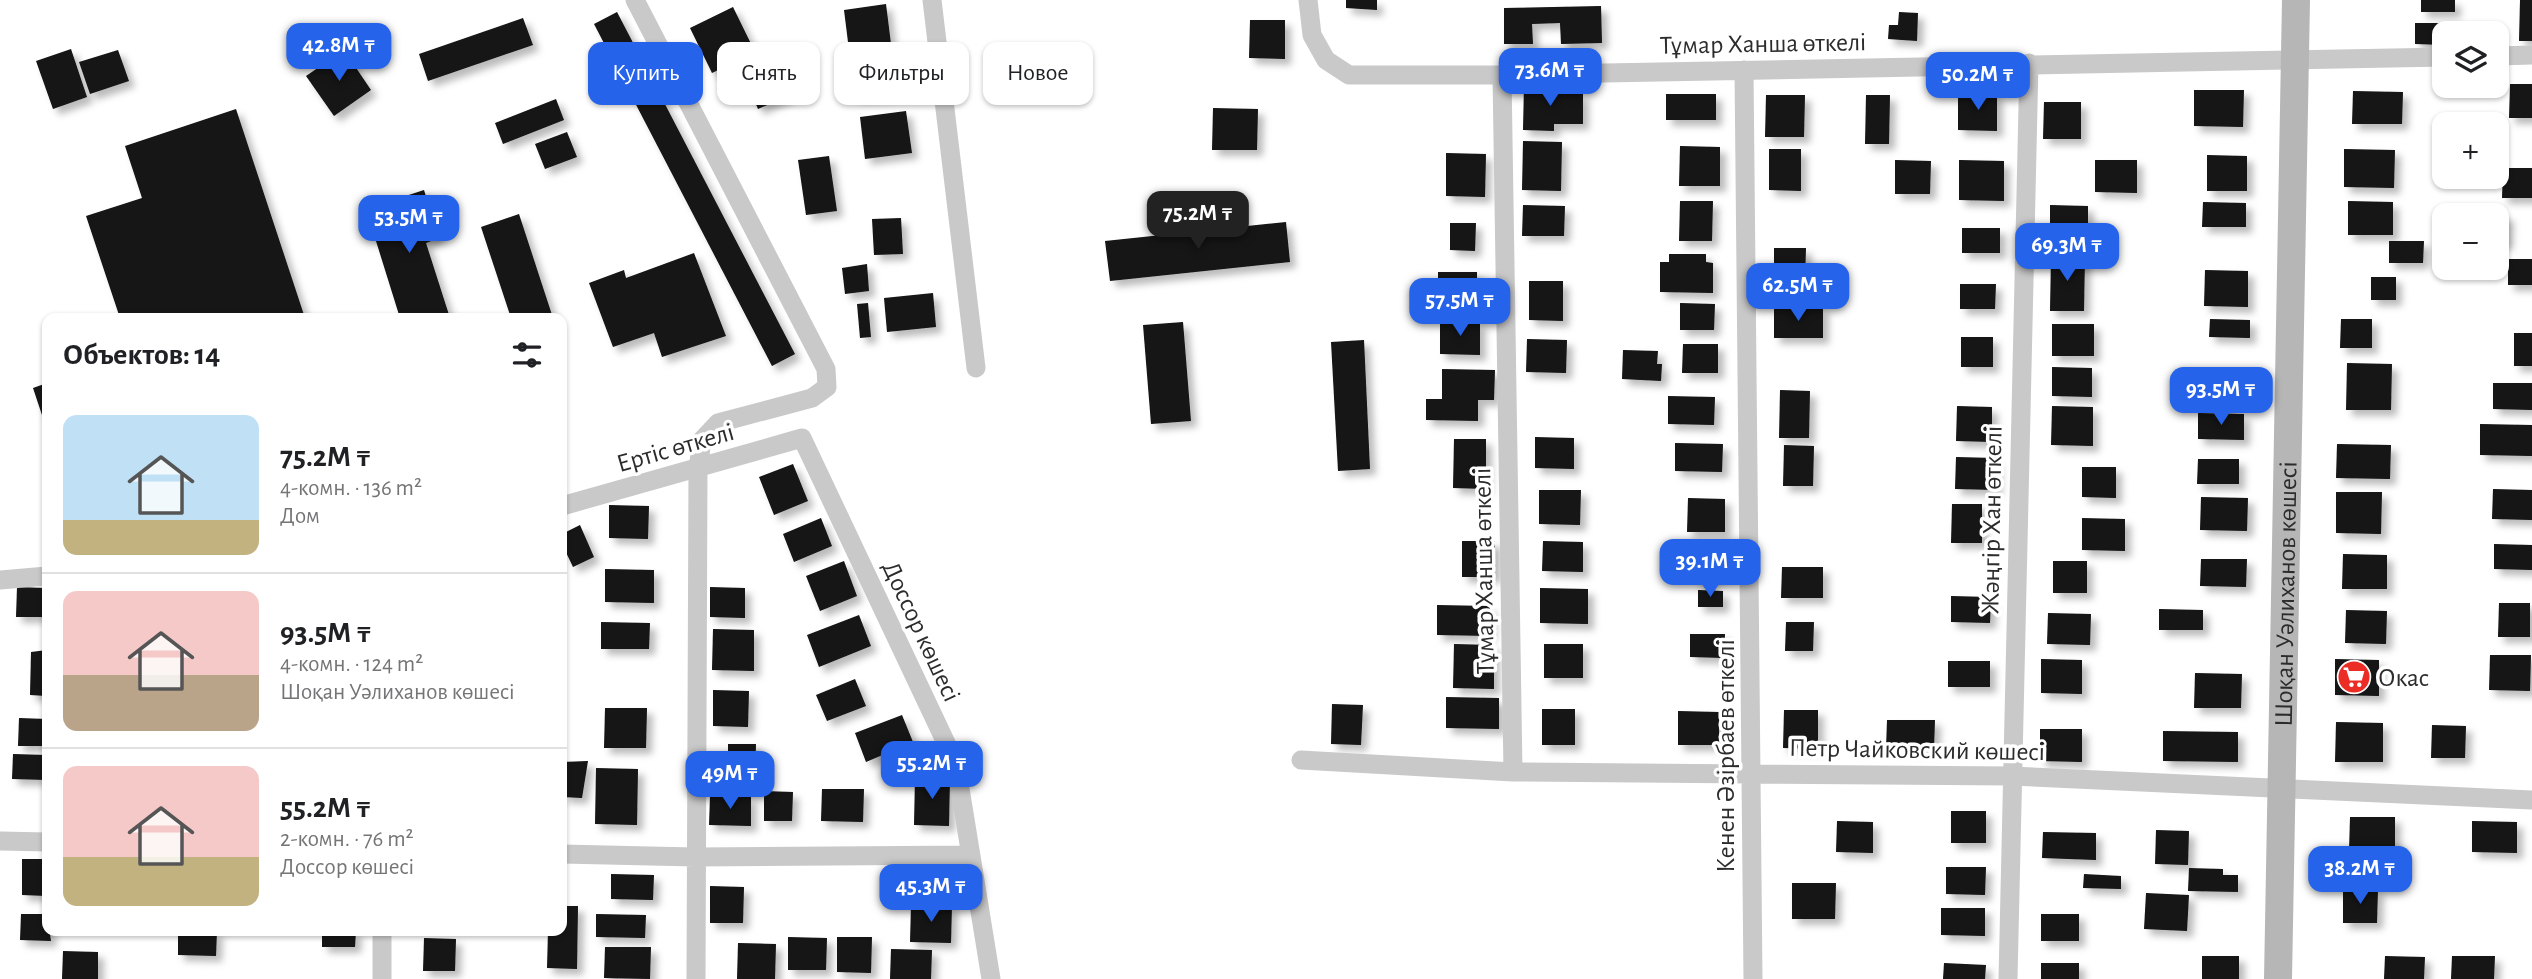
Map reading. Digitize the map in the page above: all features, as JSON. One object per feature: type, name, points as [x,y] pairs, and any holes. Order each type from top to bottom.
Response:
[{"type":"main road","name":"Шоқан Уәлиханов көшесі","points":[[2278,979],[2296,0]]},
{"type":"street","points":[[635,0],[826,369],[827,387],[812,398],[718,423],[702,440],[698,469],[696,979]]},
{"type":"street","points":[[932,0],[976,368]]},
{"type":"street","name":"Тұмар Ханша өткелі","points":[[1308,0],[1311,35],[1326,60],[1349,75],[1502,75],[2432,57]]},
{"type":"street","points":[[2509,56],[2532,55]]},
{"type":"street","name":"Жәңгір Хан өткелі","points":[[2008,979],[2029,63]]},
{"type":"street","name":"Кенен Әзірбаев өткелі","points":[[1744,70],[1753,979]]},
{"type":"street","name":"Тұмар Ханша өткелі","points":[[1502,75],[1513,772]]},
{"type":"street","name":"Ертіс өткелі","points":[[567,505],[802,438]]},
{"type":"street","name":"Доссор көшесі","points":[[802,438],[956,764],[991,979]]},
{"type":"street","points":[[0,580],[42,576]]},
{"type":"street","name":"Петр Чайковский көшесі","points":[[1301,760],[1513,772],[2011,776],[2532,800]]},
{"type":"street","points":[[0,841],[42,842]]},
{"type":"street","points":[[567,854],[695,857],[971,855]]},
{"type":"street","points":[[382,979],[383,936]]},
{"type":"building","points":[[1346,0],[1377,0],[1377,10],[1346,8]]},
{"type":"building","points":[[2421,0],[2455,0],[2455,12],[2421,12]]},
{"type":"building","points":[[2520,0],[2532,0],[2532,41],[2519,41]]},
{"type":"building","points":[[886,4],[891,42],[848,42],[844,10]]},
{"type":"building","points":[[1601,6],[1602,43],[1561,44],[1560,23],[1532,24],[1533,44],[1504,44],[1504,8]]},
{"type":"building","points":[[733,7],[750,42],[717,42],[717,71],[712,73],[703,55],[703,42],[697,42],[690,28]]},
{"type":"building","points":[[617,12],[633,42],[603,42],[594,24]]},
{"type":"building","points":[[1899,12],[1918,13],[1917,41],[1888,39],[1889,25],[1898,25]]},
{"type":"building","points":[[523,18],[533,45],[428,81],[419,54]]},
{"type":"building","points":[[1250,20],[1285,20],[1285,59],[1249,58]]},
{"type":"building","points":[[2415,23],[2432,23],[2432,45],[2415,44]]},
{"type":"building","points":[[71,49],[87,97],[53,109],[36,61]]},
{"type":"building","points":[[118,50],[129,81],[90,94],[79,62]]},
{"type":"building","points":[[344,50],[371,90],[334,116],[306,76]]},
{"type":"building","points":[[1524,84],[1554,84],[1554,93],[1583,94],[1583,124],[1554,124],[1554,131],[1523,130]]},
{"type":"building","points":[[2510,84],[2532,84],[2532,118],[2509,118]]},
{"type":"building","points":[[2194,90],[2244,90],[2243,127],[2194,126]]},
{"type":"building","points":[[2353,91],[2403,92],[2402,124],[2352,124]]},
{"type":"building","points":[[1958,93],[1997,94],[1997,131],[1958,130]]},
{"type":"building","points":[[1666,94],[1716,94],[1716,120],[1666,120]]},
{"type":"building","points":[[1766,95],[1805,95],[1804,137],[1765,137]]},
{"type":"building","points":[[1866,95],[1890,95],[1889,144],[1865,144]]},
{"type":"building","points":[[556,99],[564,120],[503,144],[495,123]]},
{"type":"building","points":[[2044,102],[2081,102],[2081,139],[2043,139]]},
{"type":"building","points":[[636,105],[665,105],[795,354],[772,366]]},
{"type":"building","points":[[1213,108],[1258,109],[1257,150],[1212,150]]},
{"type":"building","points":[[236,109],[303,313],[118,313],[86,216],[142,198],[125,146]]},
{"type":"building","points":[[906,111],[912,153],[865,159],[860,117]]},
{"type":"building","points":[[567,132],[577,157],[545,169],[535,144]]},
{"type":"building","points":[[1523,141],[1562,142],[1561,191],[1522,190]]},
{"type":"building","points":[[1680,146],[1720,147],[1720,186],[1679,186]]},
{"type":"building","points":[[1769,149],[1801,149],[1801,191],[1769,190]]},
{"type":"building","points":[[2344,149],[2395,150],[2394,188],[2344,187]]},
{"type":"building","points":[[1446,153],[1486,154],[1485,197],[1446,196]]},
{"type":"building","points":[[2207,155],[2247,156],[2247,191],[2207,191]]},
{"type":"building","points":[[829,156],[837,211],[806,215],[798,160]]},
{"type":"building","points":[[1895,160],[1931,161],[1930,194],[1895,194]]},
{"type":"building","points":[[1959,160],[2004,161],[2004,201],[1959,200]]},
{"type":"building","points":[[2095,160],[2137,160],[2137,193],[2095,192]]},
{"type":"building","points":[[2509,168],[2532,168],[2532,198],[2502,198],[2502,189],[2509,189]]},
{"type":"building","points":[[424,190],[439,238],[426,243],[448,313],[398,313],[366,209]]},
{"type":"building","points":[[1680,201],[1713,201],[1712,241],[1679,241]]},
{"type":"building","points":[[2348,201],[2393,202],[2393,235],[2348,235]]},
{"type":"building","points":[[2203,202],[2246,203],[2246,227],[2202,227]]},
{"type":"building","points":[[1523,205],[1565,206],[1564,236],[1522,236]]},
{"type":"building","points":[[2050,205],[2088,206],[2088,229],[2050,229]]},
{"type":"building","points":[[519,214],[551,313],[509,313],[481,227]]},
{"type":"building","points":[[901,218],[903,254],[874,255],[872,219]]},
{"type":"building","points":[[1286,222],[1290,262],[1110,281],[1105,241]]},
{"type":"building","points":[[1450,223],[1476,223],[1475,251],[1450,250]]},
{"type":"building","points":[[1962,228],[2000,228],[2000,253],[1962,253]]},
{"type":"building","points":[[2389,241],[2424,241],[2423,263],[2389,263]]},
{"type":"building","points":[[1774,248],[1806,248],[1805,280],[1774,279]]},
{"type":"building","points":[[694,253],[726,336],[662,357],[654,333],[613,347],[589,283],[624,270],[626,278]]},
{"type":"building","points":[[1669,254],[1706,254],[1706,262],[1713,263],[1713,293],[1660,292],[1660,262],[1669,262]]},
{"type":"building","points":[[2051,255],[2085,256],[2084,311],[2050,311]]},
{"type":"building","points":[[2509,259],[2532,259],[2532,285],[2508,285]]},
{"type":"building","points":[[867,264],[869,291],[845,294],[842,268]]},
{"type":"building","points":[[2205,270],[2248,271],[2248,307],[2204,306]]},
{"type":"building","points":[[1438,272],[1477,272],[1477,302],[1438,301]]},
{"type":"building","points":[[2371,277],[2396,277],[2396,300],[2371,300]]},
{"type":"building","points":[[1529,281],[1563,281],[1563,321],[1529,320]]},
{"type":"building","points":[[1960,284],[1996,284],[1995,309],[1960,309]]},
{"type":"building","points":[[933,293],[936,327],[887,332],[884,298]]},
{"type":"building","points":[[868,303],[871,337],[860,338],[857,304]]},
{"type":"building","points":[[1680,303],[1715,304],[1714,330],[1680,330]]},
{"type":"building","points":[[1774,307],[1823,307],[1823,338],[1774,338]]},
{"type":"building","points":[[2210,319],[2250,320],[2250,338],[2209,337]]},
{"type":"building","points":[[2341,319],[2372,319],[2372,348],[2340,348]]},
{"type":"building","points":[[1183,322],[1191,421],[1151,424],[1143,325]]},
{"type":"building","points":[[1440,322],[1480,322],[1480,355],[1440,354]]},
{"type":"building","points":[[2052,324],[2094,324],[2094,356],[2052,356]]},
{"type":"building","points":[[2514,333],[2532,333],[2532,366],[2514,366]]},
{"type":"building","points":[[1961,337],[1993,337],[1993,367],[1961,367]]},
{"type":"building","points":[[1527,339],[1567,340],[1566,373],[1526,372]]},
{"type":"building","points":[[1364,340],[1370,469],[1338,471],[1331,342]]},
{"type":"building","points":[[1683,344],[1718,344],[1718,373],[1682,373]]},
{"type":"building","points":[[1623,350],[1658,351],[1657,364],[1662,364],[1661,381],[1622,379]]},
{"type":"building","points":[[2347,363],[2392,364],[2391,410],[2346,410]]},
{"type":"building","points":[[2052,367],[2092,368],[2092,397],[2052,396]]},
{"type":"building","points":[[1442,369],[1495,370],[1494,400],[1478,400],[1478,421],[1426,420],[1426,399],[1442,399]]},
{"type":"building","points":[[2493,383],[2532,383],[2532,410],[2493,409]]},
{"type":"building","points":[[42,385],[42,415],[33,388]]},
{"type":"building","points":[[1780,390],[1810,391],[1809,438],[1779,438]]},
{"type":"building","points":[[1668,396],[1715,397],[1714,425],[1668,424]]},
{"type":"building","points":[[1957,406],[1992,407],[1992,442],[1956,441]]},
{"type":"building","points":[[2052,406],[2093,407],[2093,446],[2051,445]]},
{"type":"building","points":[[2198,413],[2244,414],[2244,440],[2198,439]]},
{"type":"building","points":[[2480,424],[2532,425],[2532,456],[2480,455]]},
{"type":"building","points":[[1535,437],[1574,438],[1574,469],[1535,468]]},
{"type":"building","points":[[1454,439],[1486,439],[1486,489],[1453,488]]},
{"type":"building","points":[[1675,443],[1723,444],[1722,472],[1675,471]]},
{"type":"building","points":[[2337,444],[2391,445],[2390,479],[2336,478]]},
{"type":"building","points":[[1784,445],[1814,446],[1813,486],[1783,486]]},
{"type":"building","points":[[1956,457],[1996,458],[1996,490],[1955,489]]},
{"type":"building","points":[[2198,459],[2239,459],[2239,484],[2197,484]]},
{"type":"building","points":[[793,464],[808,501],[774,515],[759,477]]},
{"type":"building","points":[[2082,467],[2116,467],[2116,498],[2082,497]]},
{"type":"building","points":[[2493,489],[2532,490],[2532,520],[2492,519]]},
{"type":"building","points":[[1539,490],[1581,490],[1580,525],[1539,524]]},
{"type":"building","points":[[2336,492],[2382,492],[2381,534],[2336,533]]},
{"type":"building","points":[[2201,497],[2248,498],[2247,531],[2200,530]]},
{"type":"building","points":[[1688,498],[1725,499],[1725,532],[1687,532]]},
{"type":"building","points":[[1952,504],[1982,504],[1982,543],[1951,543]]},
{"type":"building","points":[[609,505],[649,506],[648,539],[609,538]]},
{"type":"building","points":[[821,518],[832,546],[794,562],[783,534]]},
{"type":"building","points":[[2082,518],[2125,519],[2125,551],[2082,550]]},
{"type":"building","points":[[580,525],[594,557],[573,567],[567,554],[567,532]]},
{"type":"building","points":[[1462,541],[1495,541],[1495,577],[1462,577]]},
{"type":"building","points":[[1543,541],[1583,542],[1583,572],[1542,571]]},
{"type":"building","points":[[1693,543],[1724,543],[1723,577],[1692,577]]},
{"type":"building","points":[[2494,544],[2532,545],[2532,570],[2494,569]]},
{"type":"building","points":[[2343,554],[2387,555],[2387,589],[2342,589]]},
{"type":"building","points":[[2201,559],[2247,559],[2246,587],[2200,586]]},
{"type":"building","points":[[844,561],[857,596],[820,611],[806,576]]},
{"type":"building","points":[[2053,561],[2087,561],[2087,593],[2053,593]]},
{"type":"building","points":[[1782,567],[1823,567],[1823,598],[1781,598]]},
{"type":"building","points":[[605,569],[654,570],[654,603],[605,602]]},
{"type":"building","points":[[17,587],[42,588],[42,617],[16,617]]},
{"type":"building","points":[[710,587],[745,588],[745,618],[710,617]]},
{"type":"building","points":[[1540,588],[1588,589],[1588,624],[1540,623]]},
{"type":"building","points":[[1698,590],[1723,591],[1723,607],[1698,607]]},
{"type":"building","points":[[1951,596],[1991,597],[1990,623],[1951,622]]},
{"type":"building","points":[[2499,603],[2530,603],[2530,637],[2498,637]]},
{"type":"building","points":[[1437,605],[1490,606],[1490,636],[1437,635]]},
{"type":"building","points":[[2159,609],[2203,610],[2203,630],[2159,630]]},
{"type":"building","points":[[2346,610],[2387,611],[2386,644],[2345,643]]},
{"type":"building","points":[[2048,613],[2091,614],[2090,645],[2047,644]]},
{"type":"building","points":[[859,615],[871,646],[819,667],[807,635]]},
{"type":"building","points":[[601,622],[650,623],[649,649],[601,649]]},
{"type":"building","points":[[1786,622],[1814,622],[1813,651],[1785,651]]},
{"type":"building","points":[[713,629],[754,630],[754,671],[712,670]]},
{"type":"building","points":[[1690,634],[1725,634],[1724,658],[1690,657]]},
{"type":"building","points":[[1454,644],[1494,645],[1494,689],[1453,688]]},
{"type":"building","points":[[1544,644],[1583,644],[1583,678],[1544,678]]},
{"type":"building","points":[[42,651],[42,696],[30,695],[31,652]]},
{"type":"building","points":[[2490,655],[2531,655],[2530,691],[2489,690]]},
{"type":"building","points":[[2041,659],[2082,660],[2082,694],[2041,693]]},
{"type":"building","points":[[2335,659],[2379,660],[2379,696],[2335,695]]},
{"type":"building","points":[[1948,661],[1990,661],[1990,687],[1948,687]]},
{"type":"building","points":[[2195,673],[2242,674],[2241,708],[2194,708]]},
{"type":"building","points":[[855,679],[866,706],[827,721],[816,695]]},
{"type":"building","points":[[713,690],[749,691],[748,727],[713,726]]},
{"type":"building","points":[[1446,697],[1499,698],[1499,729],[1446,728]]},
{"type":"building","points":[[1332,704],[1363,705],[1361,745],[1331,744]]},
{"type":"building","points":[[605,708],[647,708],[646,748],[604,748]]},
{"type":"building","points":[[1542,709],[1575,709],[1575,745],[1542,745]]},
{"type":"building","points":[[1784,710],[1818,710],[1818,749],[1783,748]]},
{"type":"building","points":[[1678,711],[1719,712],[1719,745],[1678,745]]},
{"type":"building","points":[[902,715],[913,742],[866,762],[855,733]]},
{"type":"building","points":[[19,718],[42,719],[42,746],[18,746]]},
{"type":"building","points":[[1887,720],[1935,720],[1934,749],[1886,748]]},
{"type":"building","points":[[2336,722],[2383,723],[2383,762],[2335,762]]},
{"type":"building","points":[[2432,725],[2466,726],[2465,758],[2431,758]]},
{"type":"building","points":[[2040,729],[2082,729],[2082,762],[2040,761]]},
{"type":"building","points":[[2163,731],[2238,732],[2238,762],[2163,761]]},
{"type":"building","points":[[728,744],[756,744],[755,779],[728,779]]},
{"type":"building","points":[[13,754],[42,755],[42,780],[12,779]]},
{"type":"building","points":[[588,761],[582,798],[567,797],[567,762]]},
{"type":"building","points":[[596,768],[638,769],[637,825],[595,824]]},
{"type":"building","points":[[915,777],[950,777],[949,826],[914,825]]},
{"type":"building","points":[[822,789],[864,789],[863,822],[821,821]]},
{"type":"building","points":[[764,791],[793,792],[792,821],[764,821]]},
{"type":"building","points":[[710,796],[751,797],[751,826],[709,825]]},
{"type":"building","points":[[1951,811],[1986,811],[1986,843],[1951,843]]},
{"type":"building","points":[[2350,817],[2395,817],[2395,852],[2349,851]]},
{"type":"building","points":[[1837,821],[1873,822],[1873,853],[1836,852]]},
{"type":"building","points":[[2472,821],[2517,822],[2517,853],[2472,852]]},
{"type":"building","points":[[2156,830],[2189,831],[2188,865],[2155,864]]},
{"type":"building","points":[[2043,832],[2096,833],[2096,860],[2042,858]]},
{"type":"building","points":[[22,859],[42,859],[42,896],[22,895]]},
{"type":"building","points":[[1946,867],[1986,867],[1985,895],[1946,894]]},
{"type":"building","points":[[2189,868],[2223,869],[2223,875],[2238,875],[2238,892],[2188,891]]},
{"type":"building","points":[[611,874],[654,875],[653,900],[611,899]]},
{"type":"building","points":[[2084,874],[2121,876],[2121,889],[2083,888]]},
{"type":"building","points":[[1792,883],[1836,883],[1835,919],[1792,919]]},
{"type":"building","points":[[710,886],[744,887],[743,923],[710,923]]},
{"type":"building","points":[[2343,889],[2378,889],[2377,923],[2343,923]]},
{"type":"building","points":[[2146,893],[2189,895],[2187,931],[2144,929]]},
{"type":"building","points":[[911,905],[952,905],[951,943],[910,942]]},
{"type":"building","points":[[567,906],[578,906],[577,969],[547,968],[548,936],[567,936]]},
{"type":"building","points":[[1941,908],[1985,908],[1985,936],[1941,935]]},
{"type":"building","points":[[21,914],[42,914],[42,936],[50,936],[51,941],[20,940]]},
{"type":"building","points":[[596,914],[646,915],[645,938],[596,937]]},
{"type":"building","points":[[2041,914],[2079,914],[2079,941],[2041,941]]},
{"type":"building","points":[[178,936],[217,936],[216,956],[178,955]]},
{"type":"building","points":[[322,936],[356,936],[355,947],[322,947]]},
{"type":"building","points":[[788,937],[827,938],[826,970],[788,970]]},
{"type":"building","points":[[837,937],[872,937],[871,973],[837,972]]},
{"type":"building","points":[[424,938],[456,939],[455,971],[423,971]]},
{"type":"building","points":[[738,943],[776,944],[775,979],[737,979]]},
{"type":"building","points":[[605,947],[651,947],[650,979],[604,978]]},
{"type":"building","points":[[891,949],[932,950],[931,979],[890,979]]},
{"type":"building","points":[[63,951],[98,952],[98,979],[62,979]]},
{"type":"building","points":[[2202,956],[2239,956],[2239,979],[2202,979]]},
{"type":"building","points":[[2385,956],[2425,957],[2424,979],[2384,979]]},
{"type":"building","points":[[2452,956],[2495,956],[2494,979],[2451,979]]},
{"type":"building","points":[[1944,963],[1986,965],[1985,979],[1943,979]]},
{"type":"building","points":[[2041,963],[2079,963],[2079,979],[2041,979]]},
{"type":"place","name":"Окас","points":[[2354,677]]}]
